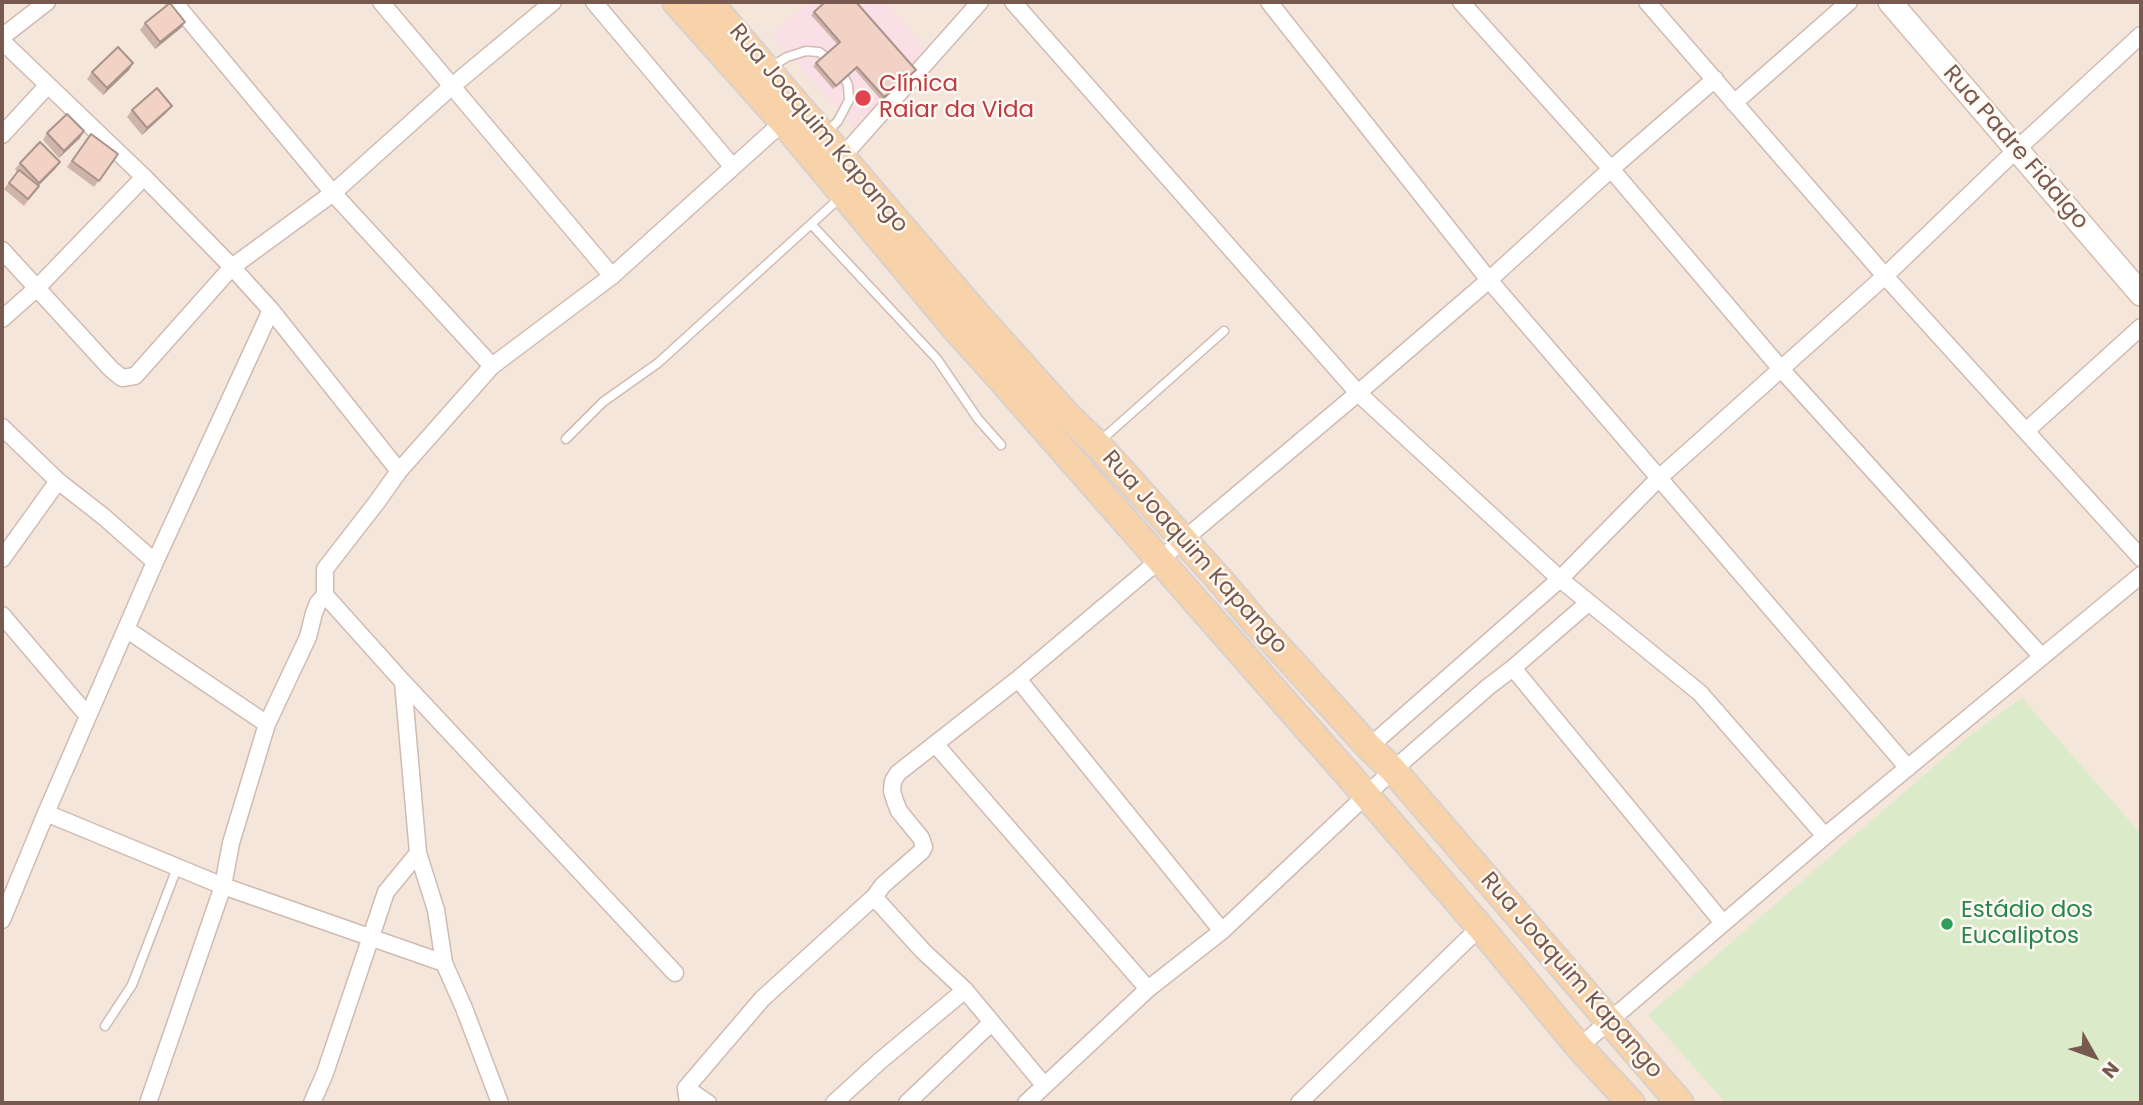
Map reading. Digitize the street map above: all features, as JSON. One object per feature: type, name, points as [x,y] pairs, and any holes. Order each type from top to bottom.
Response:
[{"type":"main road","name":"Rua Joaquim Kapango","points":[[676,2],[783,122],[954,327],[1366,795],[1579,1047],[1632,1103]]},
{"type":"main road","name":"Rua Joaquim Kapango","points":[[709,2],[978,316],[1393,771],[1680,1103]]},
{"type":"street","points":[[47,2],[2,39],[232,267],[271,310],[399,471]]},
{"type":"street","points":[[174,2],[333,193],[492,366]]},
{"type":"street","points":[[381,2],[612,276]]},
{"type":"street","points":[[2,250],[111,369],[122,377],[135,376],[232,267],[333,193],[451,87],[553,2]]},
{"type":"street","points":[[594,2],[732,166]]},
{"type":"street","points":[[842,157],[980,2]]},
{"type":"street","points":[[1013,2],[1358,394],[1560,579],[1700,693],[1825,836]]},
{"type":"street","points":[[1269,2],[1489,280],[1908,768]]},
{"type":"street","points":[[1461,2],[1611,169],[1781,369],[2042,657]]},
{"type":"street","points":[[1647,2],[1885,276],[2141,558]]},
{"type":"street","points":[[1734,103],[1849,2]]},
{"type":"street","name":"Rua Padre Fidalgo","points":[[1890,2],[2141,295]]},
{"type":"street","points":[[1369,747],[1560,579],[1660,477],[1885,276],[2141,35]]},
{"type":"street","points":[[708,1103],[687,1095],[762,999],[922,852],[924,847],[921,838],[899,811],[892,790],[898,773],[1018,679],[1358,394],[1714,79]]},
{"type":"street","points":[[2,135],[47,86]]},
{"type":"street","points":[[148,1103],[223,886],[231,843],[267,724],[308,637],[314,613],[325,595],[325,569],[399,471],[492,366],[612,276],[783,122]]},
{"type":"street","points":[[2,319],[37,288],[144,177]]},
{"type":"street","points":[[2,920],[155,562],[271,310]]},
{"type":"street","points":[[2026,431],[2141,327]]},
{"type":"street","points":[[2,428],[58,481],[155,562]]},
{"type":"street","points":[[2,559],[58,481]]},
{"type":"street","points":[[1579,1047],[1825,836],[2141,575]]},
{"type":"street","points":[[325,595],[675,973]]},
{"type":"street","points":[[1026,1103],[1148,989],[1222,931],[1366,795],[1588,603]]},
{"type":"street","points":[[2,615],[88,716]]},
{"type":"street","points":[[126,629],[267,724]]},
{"type":"street","points":[[1513,668],[1723,923]]},
{"type":"street","points":[[1018,679],[1222,931]]},
{"type":"street","points":[[403,682],[418,853],[436,910],[444,963],[500,1103]]},
{"type":"street","points":[[936,745],[1148,989]]},
{"type":"street","points":[[46,813],[223,886],[444,963]]},
{"type":"street","points":[[312,1103],[386,892],[418,853]]},
{"type":"street","points":[[874,897],[923,951],[965,990],[1044,1085]]},
{"type":"street","points":[[1298,1103],[1480,927]]},
{"type":"street","points":[[834,1103],[965,990]]},
{"type":"street","points":[[907,1103],[991,1023]]},
{"type":"lane","points":[[767,69],[787,57],[813,51],[825,55],[837,66],[848,85],[849,100],[838,121],[824,135]]},
{"type":"lane","points":[[566,439],[603,402],[658,363],[844,194]]},
{"type":"lane","points":[[811,224],[937,359],[978,419],[1001,445]]},
{"type":"lane","points":[[1097,444],[1224,331]]},
{"type":"lane","points":[[105,1026],[132,985],[177,868]]},
{"type":"shaded area","points":[[2,2],[2141,2],[2141,1103],[2,1103]]},
{"type":"shaded area","name":"Clínica Raiar da Vida","points":[[808,2],[885,2],[937,61],[860,135],[771,35]]},
{"type":"green space","name":"Estádio dos Eucaliptos","points":[[2022,698],[2141,834],[2141,1103],[1726,1103],[1648,1015],[1969,736]]},
{"type":"building","points":[[825,2],[856,2],[916,70],[884,97],[857,67],[836,86],[816,63],[840,42],[814,12]]},
{"type":"building","points":[[170,3],[185,22],[160,42],[145,23]]},
{"type":"building","points":[[118,47],[133,63],[107,88],[92,72]]},
{"type":"building","points":[[157,88],[172,106],[147,128],[132,110]]},
{"type":"building","points":[[67,114],[84,131],[64,151],[47,133]]},
{"type":"building","points":[[91,134],[118,154],[99,181],[72,161]]},
{"type":"building","points":[[40,142],[60,162],[39,183],[20,163]]},
{"type":"building","points":[[19,170],[39,186],[28,199],[9,183]]},
{"type":"place","name":"Clínica Raiar da Vida","points":[[863,98]]},
{"type":"place","name":"Estádio dos Eucaliptos","points":[[1947,924]]}]
